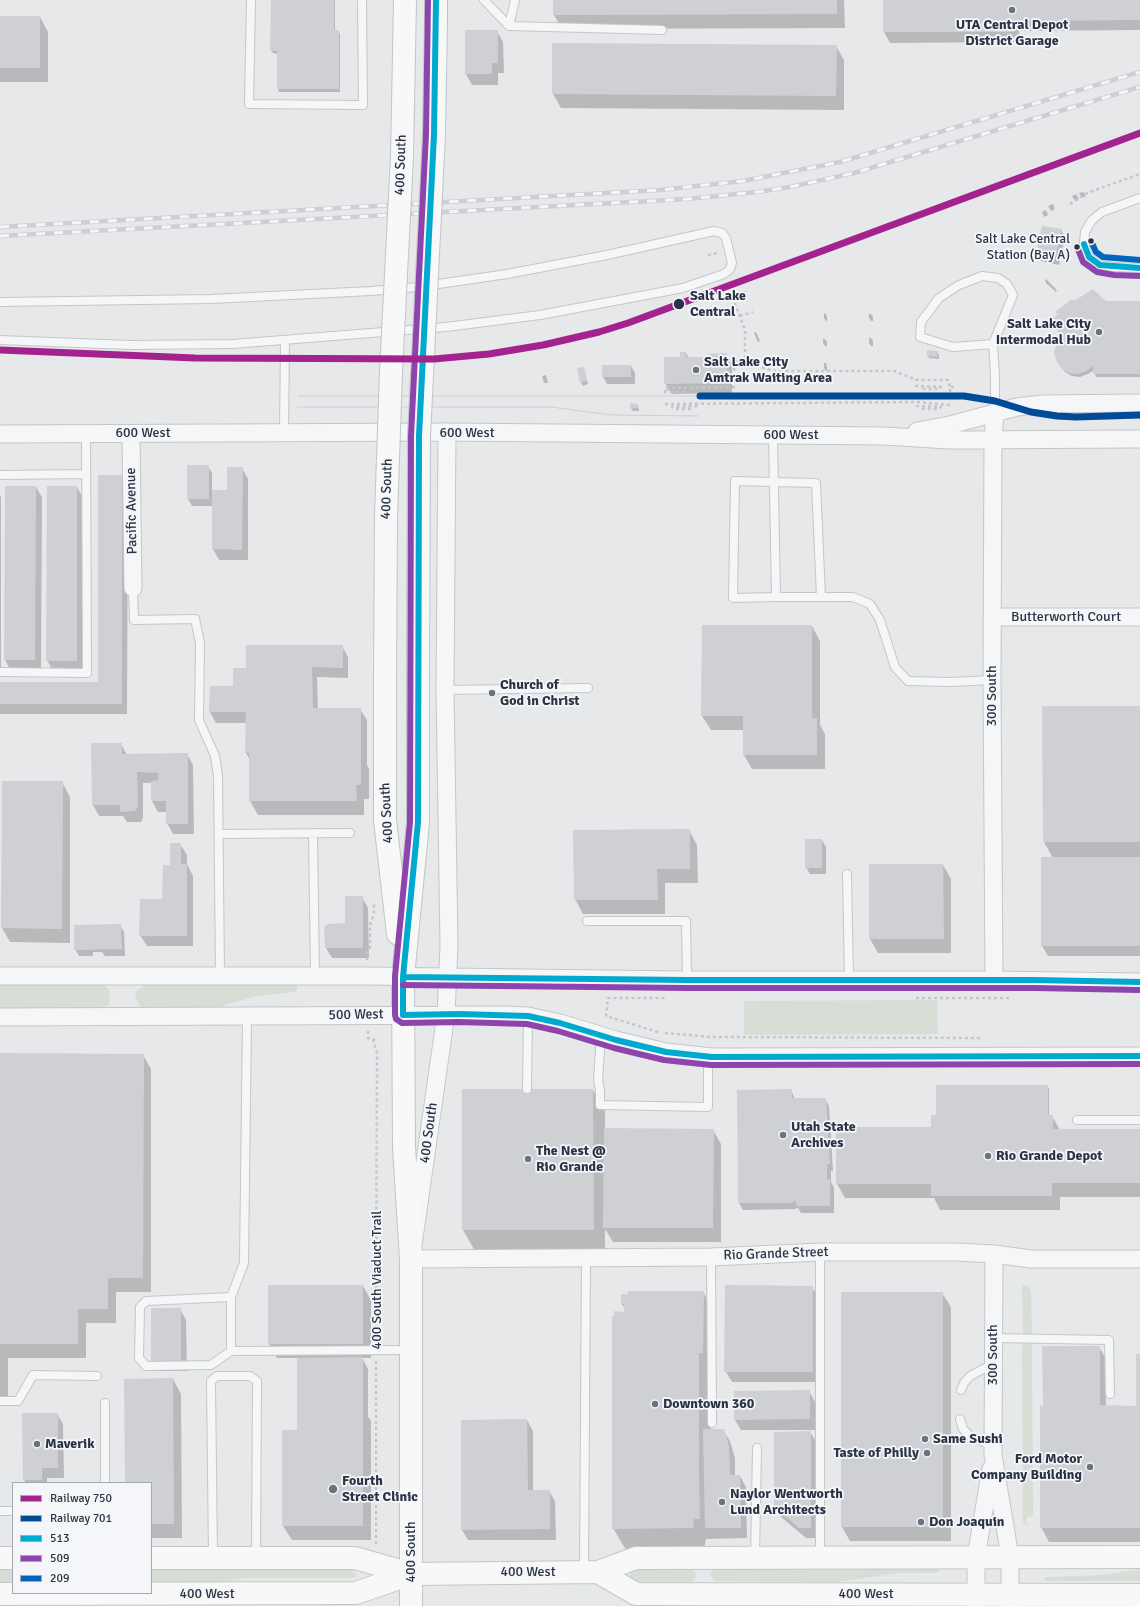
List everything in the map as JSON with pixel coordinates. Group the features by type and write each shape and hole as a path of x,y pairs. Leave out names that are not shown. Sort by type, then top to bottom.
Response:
{"main road":[{"name":"400 South","path":"403,977 385,820 385,682 386,516 391,372 402,157 405,0"},
{"name":"400 South","path":"411,1606 411,1258 404,1147 403,977 418,822 419,436 434,134 436,0"},
{"name":"400 West","path":"152,1558 354,1558 411,1574 591,1572 636,1558 1140,1557"},
{"path":"0,1558 12,1558"},
{"name":"400 West","path":"591,1572 636,1594 976,1600 1095,1600 1140,1594"},
{"name":"400 West","path":"0,1594 39,1597 106,1594 136,1597 224,1597 356,1593 411,1574"}],"street":[{"name":"600 West","path":"885,436 928,430 1017,407 1042,404 1140,403"},
{"name":"300 South","path":"994,980 992,617 993,440 995,413"},
{"name":"600 West","path":"0,434 447,432 885,436 948,440 1140,439"},
{"name":"400 South","path":"411,1258 446,1014 449,946 445,690 447,432"},
{"name":"Pacific Avenue","path":"131,434 133,588"},
{"name":"Butterworth Court","path":"992,617 1140,617"},
{"path":"0,976 367,976 687,980 994,980 1140,982"},
{"name":"500 West","path":"0,1017 247,1017 446,1014 528,1016 560,1023 666,1052 708,1056 1140,1056"},
{"name":"Rio Grande Street","path":"411,1258 711,1257 820,1252 958,1252 994,1254 1031,1259 1140,1259"},
{"name":"300 South","path":"994,1254 993,1451 1010,1558 1011,1600"},
{"name":"300 South","path":"976,1600 976,1557 993,1451"}],"lane":[{"path":"251,0 249,104 363,105 362,0"},
{"path":"484,0 509,26 662,30"},
{"path":"509,26 515,0"},
{"path":"1140,198 1102,212 1092,220 1085,232 1084,244 1089,257 1100,265 1140,268"},
{"path":"0,302 211,299 418,287 507,274 714,231 718,231 724,235 732,263 730,269 724,274 683,288 540,315 446,327 233,344 159,346 70,344 0,340"},
{"path":"993,344 953,347 920,337 921,322 939,298 959,285 982,276 998,278 1007,284 1013,295 993,344 995,413"},
{"path":"284,432 285,341"},
{"path":"0,672 87,673 86,434"},
{"path":"773,435 776,597"},
{"path":"0,475 86,474"},
{"path":"821,597 816,483 735,481 733,598 853,597 870,604 880,620 895,667 908,681 950,682 992,680"},
{"path":"133,588 134,620 195,619 200,643 199,720 216,756 218,776 220,976"},
{"path":"445,690 588,688"},
{"path":"219,834 350,832"},
{"path":"313,833 315,976"},
{"path":"847,874 849,980"},
{"path":"587,921 686,921 687,980"},
{"path":"527,1089 528,1016"},
{"path":"231,1351 231,1297 244,1263 247,1017"},
{"path":"601,1035 598,1080 600,1105 708,1106 708,1056"},
{"path":"1077,1120 1140,1120"},
{"path":"820,1252 820,1557"},
{"path":"711,1257 712,1422"},
{"path":"586,1258 591,1572"},
{"path":"231,1297 146,1301 140,1307 139,1358 146,1366 211,1365 231,1351 411,1350"},
{"path":"994,1338 1109,1340 1110,1394"},
{"path":"961,1390 964,1383 970,1376 993,1364"},
{"path":"0,1401 18,1401 33,1375 97,1376"},
{"path":"213,1558 211,1381 217,1376 250,1376 257,1380 256,1558"},
{"path":"105,1403 105,1482"},
{"path":"960,1420 963,1429 970,1436 993,1451"},
{"path":"756,1557 757,1448"},
{"path":"0,1511 12,1511"}],"path":[{"path":"1070,204 1087,193 1140,174"},
{"path":"708,254 717,253 745,330 745,361"},
{"path":"732,297 746,292"},
{"path":"740,316 753,312"},
{"path":"665,393 665,388 734,387 734,361 745,361 773,371 894,371 918,380 948,380 950,392"},
{"path":"915,386 941,387 938,389 922,389"},
{"path":"950,387 957,387"},
{"path":"687,392 671,393 668,390 694,388"},
{"path":"665,404 916,402 950,405"},
{"path":"691,409 675,409 672,407 698,406 698,404"},
{"path":"916,406 941,407 938,409 922,409"},
{"path":"367,976 367,952 370,947 370,925 374,913"},
{"path":"671,998 608,998 606,1016 663,1033 711,1037 988,1038"},
{"path":"910,998 1011,998"},
{"name":"400 South Viaduct Trail","path":"368,1038 374,1040 377,1053 376,1526"}],"shaded area":[{"path":"0,984 102,984 109,990 110,1000 109,1004 101,1009 0,1010"},
{"path":"147,984 294,984 297,986 297,990 294,992 256,996 215,1008 143,1008 139,1005 135,995 137,990"},
{"path":"937,1000 938,1034 744,1035 744,1001"},
{"path":"1026,1285 1031,1292 1032,1334 1024,1334 1023,1332 1022,1286"},
{"path":"1023,1344 1032,1344 1033,1516 1027,1517 1026,1523 1028,1523 1028,1526 1023,1523"},
{"path":"0,1564 12,1564 12,1586 0,1586"},
{"path":"152,1564 347,1566 356,1573 354,1578 248,1578 193,1585 152,1586"},
{"path":"937,1567 939,1570 937,1573 898,1573 837,1582 715,1581 711,1576 711,1572 716,1568"},
{"path":"690,1568 696,1573 696,1577 691,1582 636,1582 632,1580 630,1576 630,1572 633,1569"},
{"path":"1140,1569 1140,1581 1046,1581 1044,1579 1045,1577 1103,1575"}],"building":[{"path":"271,0 334,0 334,30 339,30 339,89 277,89 277,51 270,51"},
{"path":"553,0 837,0 837,14 553,15"},
{"name":"UTA Central Depot District Garage","path":"883,0 1140,0 1140,20 1014,21 1014,32 883,32"},
{"path":"0,16 40,16 40,68 0,68"},
{"path":"465,30 498,30 498,63 492,63 492,74 465,74"},
{"path":"552,43 837,45 836,96 552,94"},
{"path":"1042,226 1062,229 1055,258 1036,254"},
{"name":"Salt Lake City Intermodal Hub","path":"1093,289 1106,301 1140,301 1140,374 1093,374 1093,366 1086,371 1077,374 1069,373 1062,369 1057,362 1054,353 1057,343 1061,337 1051,320 1058,314 1055,312 1072,299 1074,301"},
{"path":"927,350 938,351 937,357 927,356"},
{"name":"Salt Lake City Amtrak Waiting Area","path":"680,352 686,352 686,357 708,357 708,354 727,353 727,383 664,384 664,357 680,357"},
{"path":"602,365 631,365 631,377 602,377"},
{"path":"584,367 587,381 580,383 577,368"},
{"path":"630,403 638,404 638,408 630,408"},
{"path":"187,465 209,465 209,499 187,499"},
{"path":"227,467 243,467 242,550 212,549 212,490 227,490"},
{"path":"98,475 122,475 122,704 0,704 0,682 98,682"},
{"path":"5,486 36,486 35,660 4,660"},
{"path":"47,486 77,486 77,661 46,661"},
{"path":"702,625 812,625 812,718 817,718 817,755 743,755 743,716 701,716"},
{"path":"246,645 343,645 343,668 312,667 313,708 361,708 361,785 356,785 357,801 249,801 249,753 245,753 246,712 209,712 210,686 233,686 233,668 246,668"},
{"path":"1042,706 1140,706 1140,842 1043,842"},
{"path":"91,743 122,743 122,754 188,753 188,824 166,824 166,801 151,801 151,781 158,780 158,773 137,772 138,807 135,811 120,812 120,805 92,805"},
{"path":"2,781 63,781 62,929 1,928"},
{"path":"690,829 690,869 657,869 658,900 574,900 573,830"},
{"path":"805,839 822,839 822,868 805,868"},
{"path":"170,843 181,843 181,864 187,864 187,936 139,936 140,899 162,899 163,865 170,865"},
{"path":"1041,857 1140,857 1140,946 1041,946"},
{"path":"869,864 943,864 944,939 869,939"},
{"path":"345,896 363,896 363,948 325,948 324,927 328,924 345,923"},
{"path":"121,924 122,949 74,950 74,925"},
{"path":"0,1053 144,1054 143,1278 108,1278 108,1309 78,1309 78,1344 0,1344"},
{"name":"Rio Grande Depot","path":"936,1085 1048,1085 1048,1115 1053,1115 1053,1129 1140,1129 1140,1183 1052,1183 1052,1196 931,1196 931,1184 836,1184 836,1127 931,1127 931,1115 936,1115"},
{"name":"The Nest @ Rio Grande","path":"462,1089 593,1089 594,1230 462,1230"},
{"name":"Utah State Archives","path":"792,1089 792,1098 826,1098 830,1164 827,1164 827,1179 830,1179 830,1206 796,1206 796,1201 793,1201 793,1203 738,1203 737,1090"},
{"path":"604,1128 714,1129 713,1228 603,1228"},
{"path":"268,1285 363,1285 363,1344 268,1344"},
{"path":"725,1285 813,1286 813,1372 724,1372"},
{"name":"Downtown 360","path":"628,1291 704,1291 703,1353 699,1353 700,1519 694,1519 693,1528 612,1529 612,1316 614,1316 614,1311 624,1312 624,1304 621,1304 621,1294 628,1294"},
{"path":"841,1292 943,1292 943,1527 841,1527"},
{"path":"151,1308 181,1308 181,1361 151,1361"},
{"name":"Ford Motor Company Building","path":"1042,1346 1100,1346 1100,1405 1136,1406 1136,1354 1140,1354 1140,1528 1040,1528 1040,1405 1043,1406"},
{"path":"363,1357 363,1526 282,1526 282,1430 297,1430 297,1358"},
{"path":"173,1378 174,1524 152,1524 152,1482 125,1482 124,1379"},
{"path":"810,1390 810,1419 734,1420 734,1391"},
{"path":"22,1413 58,1413 58,1468 42,1468 42,1480 23,1480"},
{"path":"527,1419 528,1490 550,1490 550,1529 461,1530 461,1420"},
{"name":"Naylor Wentworth Lund Architects","path":"703,1429 724,1429 729,1446 730,1475 740,1475 741,1528 705,1528"},
{"path":"811,1431 811,1528 799,1528 774,1506 774,1432"}],"tram line":[{"path":"298,396 700,396"},
{"path":"297,407 551,407 612,415 699,416"}],"railway":[{"path":"0,227 660,190 743,181 840,162 1140,72"},
{"path":"0,236 687,199 757,192 790,187 854,173 1140,87"}],"rail line":[{"name":"750","path":"0,350 195,358 434,359 489,354 543,345 599,332 628,323 1140,133"},
{"name":"701","path":"700,396 964,396 995,401 1031,412 1057,416 1076,417 1140,415"}],"transit line":[{"name":"509","path":"428,0 426,134 411,436 410,822 395,976 396,1019 402,1023 459,1022 527,1024 664,1060 711,1065 1140,1064"},
{"name":"513","path":"436,0 434,134 419,436 418,822 403,977 403,1015 459,1014 528,1016 560,1023 616,1040 666,1052 712,1057 1140,1056"},
{"name":"209","path":"1091,241 1096,252 1103,257 1140,260"},
{"name":"513","path":"1084,244 1089,257 1100,265 1140,268"},
{"name":"509","path":"1077,247 1083,262 1097,272 1114,275 1140,276"},
{"name":"513","path":"403,977 687,980 1034,980 1140,982"},
{"name":"509","path":"403,985 687,988 1034,988 1140,990"}],"place":[{"name":"UTA Central Depot District Garage","path":"1012,10"},
{"name":"Salt Lake Central Station (Bay A)","path":"1077,247"},
{"name":"Salt Lake Central","path":"679,304"},
{"name":"Salt Lake City Intermodal Hub","path":"1099,332"},
{"name":"Salt Lake City Amtrak Waiting Area","path":"696,370"},
{"name":"Church of God in Christ","path":"492,693"},
{"name":"Utah State Archives","path":"783,1135"},
{"name":"Rio Grande Depot","path":"988,1156"},
{"name":"The Nest @ Rio Grande","path":"528,1159"},
{"name":"Downtown 360","path":"655,1404"},
{"name":"Same Sushi","path":"925,1439"},
{"name":"Maverik","path":"37,1444"},
{"name":"Taste of Philly","path":"927,1453"},
{"name":"Ford Motor Company Building","path":"1090,1467"},
{"name":"Fourth Street Clinic","path":"333,1489"},
{"name":"Naylor Wentworth Lund Architects","path":"722,1502"},
{"name":"Don Joaquin","path":"921,1522"}]}
